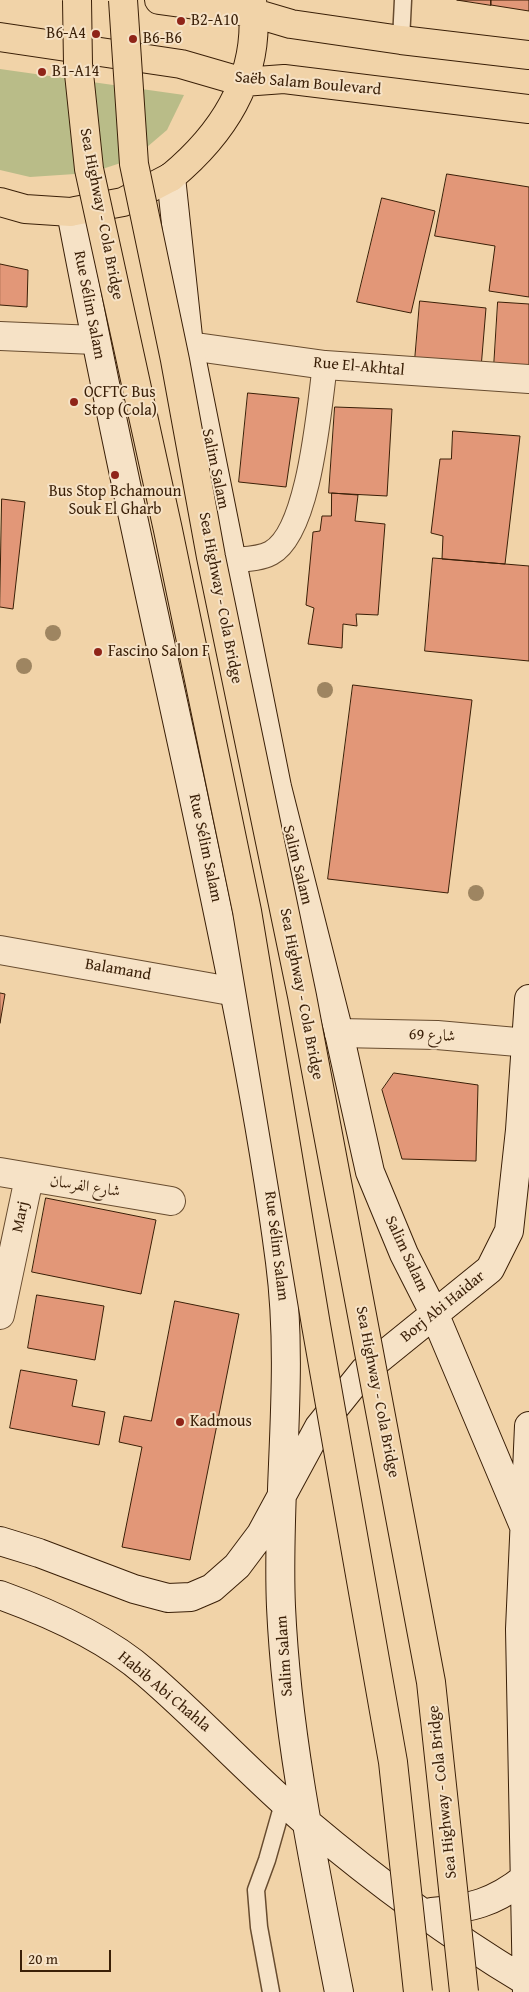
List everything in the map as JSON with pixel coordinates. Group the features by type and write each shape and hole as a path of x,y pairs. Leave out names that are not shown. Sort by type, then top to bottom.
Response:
{"main road":[{"name":"Sea Highway - Cola Bridge","path":"77,0 78,64 89,169 168,530 247,911 314,1315 393,1762 418,1992"},
{"name":"Sea Highway - Cola Bridge","path":"123,0 134,164 175,360 213,567 302,996 431,1682 464,1992"},
{"path":"159,0 253,6 291,24 401,40 529,55"},
{"path":"0,202 25,209 71,212 123,202 171,178 215,136 231,110 243,82 252,48 253,6"},
{"name":"Saëb Salam Boulevard","path":"0,37 182,64 243,82 284,79 529,109"},
{"name":"Salim Salam","path":"171,178 189,346 234,560 278,787 339,1033 370,1172 404,1254 434,1313 523,1524"},
{"name":"Rue Sélim Salam","path":"71,212 95,340 236,992 282,1275 285,1378 283,1491"},
{"path":"0,336 95,340"},
{"name":"Rue El-Akhtal","path":"189,346 325,365 529,379"},
{"name":"Balamand","path":"0,950 236,992"},
{"name":"Borj Abi Haidar","path":"283,1491 319,1427 364,1371 490,1269 509,1231 520,1130 529,999"},
{"name":"شارع 69","path":"339,1033 437,1035 527,1043"},
{"name":"شارع الفرسان","path":"0,1172 171,1200"},
{"name":"Marj","path":"0,1314 30,1178"},
{"path":"528,1986 520,1629 523,1524 529,1426"},
{"path":"0,1541 46,1555 134,1590 168,1598 191,1597 212,1588 237,1566 261,1534 283,1491"},
{"name":"Salim Salam","path":"283,1491 281,1601 286,1696 305,1821 339,1992"},
{"name":"Habib Abi Chahla","path":"0,1595 39,1610 120,1654 186,1708 305,1821 422,1913 528,1986"},
{"path":"422,1913 479,1905 527,1881"}],"street":[{"path":"234,560 260,557 272,552 284,542 293,529 303,497 325,365"}],"lane":[{"path":"401,40 403,0"},
{"path":"270,1992 259,1927 256,1890 267,1860 284,1800"}],"green space":[{"path":"0,69 184,95 167,130 133,159 90,173 30,177 0,170"}],"building":[{"path":"457,0 491,0 491,5"},
{"path":"491,0 529,0 529,11 491,5"},
{"path":"447,174 529,187 529,297 489,291 495,246 435,236"},
{"path":"382,198 435,211 411,313 357,302"},
{"path":"0,264 28,270 27,307 0,305"},
{"path":"420,301 486,308 481,368 415,360"},
{"path":"498,302 529,304 529,369 494,367"},
{"path":"248,393 299,398 286,487 239,482"},
{"path":"335,407 392,409 387,496 329,493"},
{"path":"453,431 520,436 505,564 442,559 443,536 431,533 440,459 451,459"},
{"path":"332,493 358,495 355,521 385,524 378,615 356,614 357,626 343,624 342,648 308,644 314,608 306,605 313,532 320,531 322,516 331,516"},
{"path":"2,499 25,502 13,609 0,607"},
{"path":"433,558 529,566 529,661 425,651"},
{"path":"353,685 472,700 448,893 328,879"},
{"path":"0,993 5,994 0,1023"},
{"path":"394,1073 478,1085 476,1161 402,1159 382,1090"},
{"path":"46,1198 156,1220 141,1294 32,1272"},
{"path":"37,1295 104,1306 95,1360 28,1348"},
{"path":"175,1301 239,1314 190,1560 122,1547 142,1447 119,1442 124,1416 151,1421"},
{"path":"21,1370 77,1380 72,1406 105,1412 99,1445 10,1428"}],"place":[{"name":"B2-A10","path":"181,21"},
{"name":"B6-A4","path":"96,34"},
{"name":"B6-B6","path":"133,39"},
{"name":"B1-A14","path":"42,72"},
{"name":"OCFTC Bus Stop (Cola)","path":"74,402"},
{"name":"Bus Stop Bchamoun Souk El Gharb","path":"115,475"},
{"name":"Fascino Salon F","path":"98,652"},
{"name":"Kadmous","path":"180,1422"}]}
